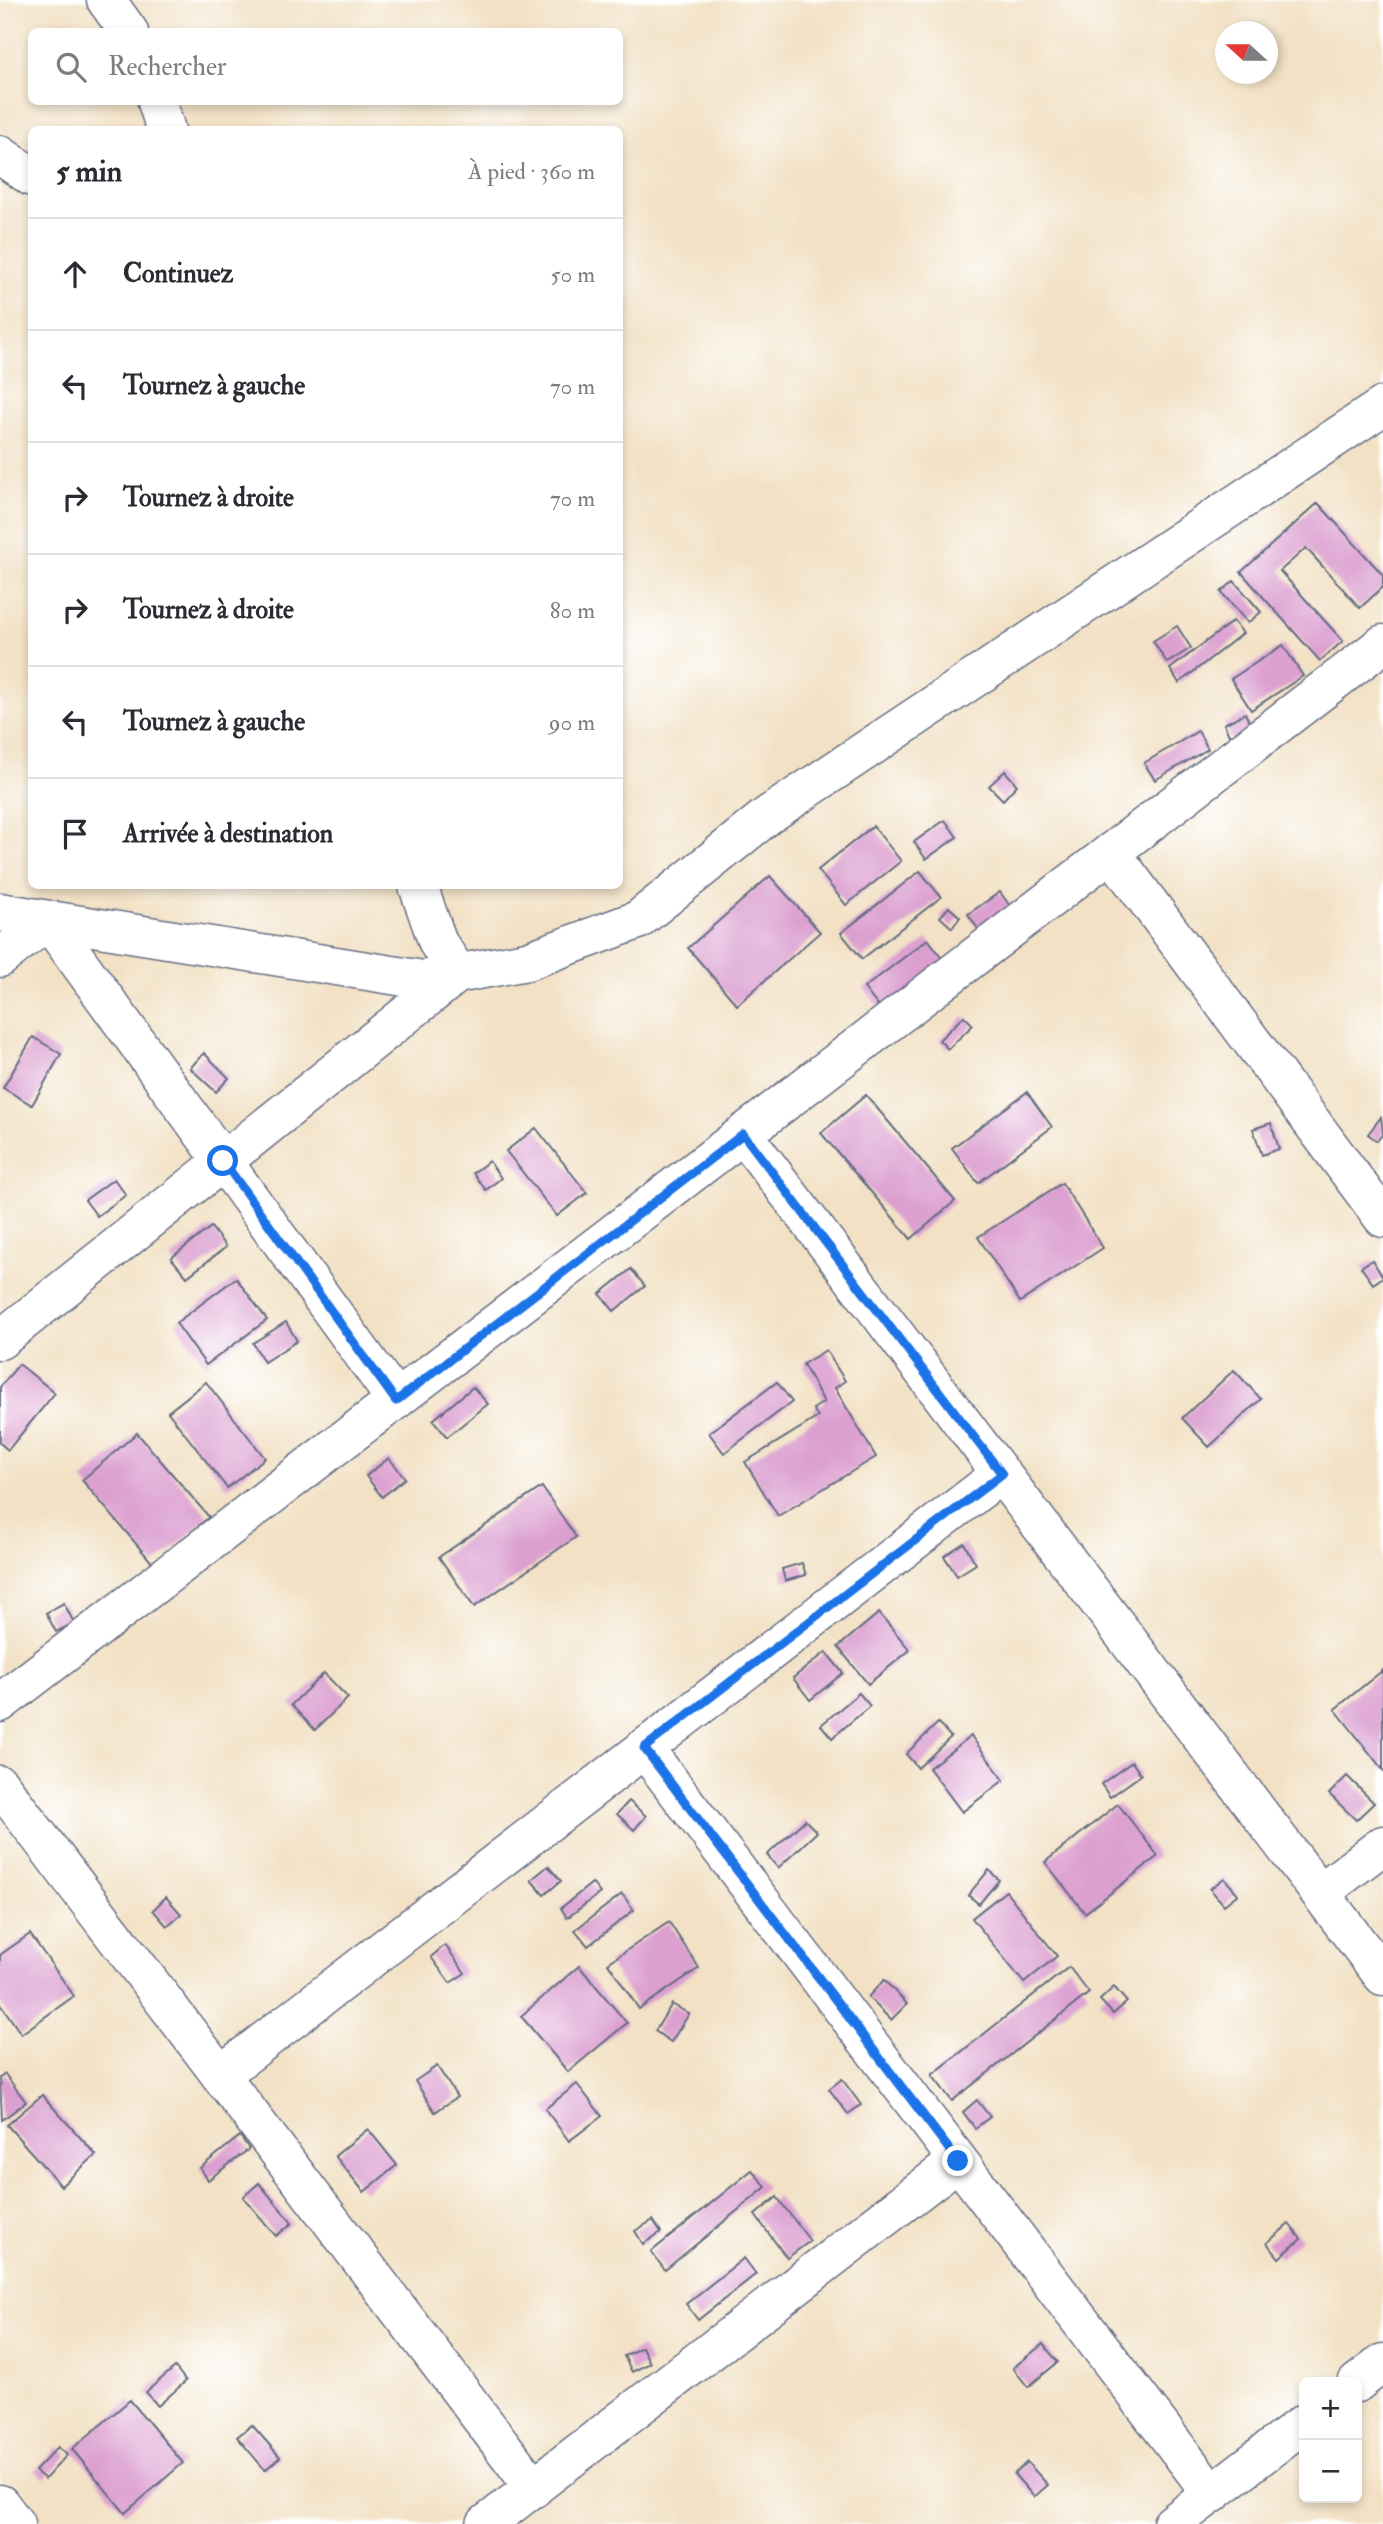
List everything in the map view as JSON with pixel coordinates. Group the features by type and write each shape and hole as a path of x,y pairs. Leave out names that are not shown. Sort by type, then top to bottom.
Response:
{"street":[{"path":"106,0 127,28"},
{"path":"158,105 165,126"},
{"path":"0,155 28,174"},
{"path":"0,912 423,980 527,961 638,920 767,816 1383,406"},
{"path":"0,1703 1383,644"},
{"path":"1111,852 1377,1196"},
{"path":"419,889 438,943 458,973"},
{"path":"0,958 48,920"},
{"path":"48,920 396,1401"},
{"path":"0,1340 458,973"},
{"path":"743,1134 1383,1976"},
{"path":"220,2075 1002,1474"},
{"path":"644,1748 1212,2494"},
{"path":"0,1785 534,2488"},
{"path":"1320,1893 1383,1845"},
{"path":"486,2524 958,2161"},
{"path":"1362,2379 1383,2363"},
{"path":"1172,2524 1299,2427"},
{"path":"0,2504 15,2524"}],"building":[{"path":"1318,503 1383,575 1383,587 1360,608 1306,548 1280,571 1343,641 1320,661 1241,572"},
{"path":"1234,581 1261,612 1248,623 1221,592"},
{"path":"1233,621 1243,633 1179,683 1170,669"},
{"path":"1177,626 1191,648 1167,663 1153,641"},
{"path":"1283,645 1303,676 1251,710 1231,679"},
{"path":"1245,713 1252,728 1231,740 1224,724"},
{"path":"1198,731 1208,749 1155,780 1144,763"},
{"path":"1005,771 1017,785 1003,800 989,786"},
{"path":"945,820 957,837 926,859 914,842"},
{"path":"873,826 901,861 846,905 818,870"},
{"path":"920,871 941,897 862,959 841,933"},
{"path":"770,876 820,932 737,1005 688,948"},
{"path":"1000,892 1012,909 980,932 968,914"},
{"path":"949,907 960,917 952,928 940,917"},
{"path":"928,939 946,963 882,1011 864,988"},
{"path":"964,1016 973,1025 948,1049 939,1040"},
{"path":"33,1037 61,1054 32,1105 3,1088"},
{"path":"204,1053 229,1078 216,1092 190,1068"},
{"path":"1027,1092 1052,1127 978,1183 952,1148"},
{"path":"866,1095 955,1201 911,1239 821,1133"},
{"path":"1381,1117 1383,1134 1377,1141 1368,1134"},
{"path":"1271,1123 1279,1149 1262,1155 1253,1129"},
{"path":"536,1128 587,1193 557,1216 506,1151"},
{"path":"489,1161 501,1178 486,1190 473,1173"},
{"path":"114,1179 126,1195 97,1216 85,1200"},
{"path":"1062,1183 1103,1248 1020,1302 978,1237"},
{"path":"211,1227 226,1247 187,1277 171,1258"},
{"path":"1372,1260 1383,1277 1373,1284 1361,1267"},
{"path":"631,1269 645,1286 614,1311 600,1294"},
{"path":"236,1278 267,1320 206,1365 176,1323"},
{"path":"286,1322 297,1341 264,1362 253,1343"},
{"path":"826,1350 845,1381 835,1388 876,1457 778,1516 745,1462 818,1417 813,1409 824,1402 803,1364"},
{"path":"19,1364 55,1393 8,1450 0,1443 0,1387"},
{"path":"1234,1370 1261,1399 1209,1447 1182,1418"},
{"path":"206,1382 265,1458 227,1488 168,1412"},
{"path":"777,1382 792,1402 724,1453 709,1433"},
{"path":"473,1387 488,1404 447,1437 433,1420"},
{"path":"137,1433 209,1517 154,1565 82,1480"},
{"path":"389,1458 405,1478 382,1497 366,1476"},
{"path":"542,1487 576,1537 474,1607 439,1557"},
{"path":"964,1543 976,1564 957,1576 944,1556"},
{"path":"802,1563 806,1575 785,1581 782,1569"},
{"path":"64,1603 74,1623 56,1632 46,1613"},
{"path":"879,1613 910,1650 868,1684 838,1647"},
{"path":"826,1652 843,1673 810,1700 793,1678"},
{"path":"1383,1670 1383,1770 1335,1709"},
{"path":"324,1673 348,1698 315,1730 291,1705"},
{"path":"859,1693 870,1706 832,1738 821,1725"},
{"path":"938,1723 951,1737 918,1768 906,1754"},
{"path":"971,1736 1004,1780 962,1812 929,1768"},
{"path":"1132,1762 1141,1775 1110,1797 1101,1784"},
{"path":"1347,1776 1374,1803 1356,1820 1329,1794"},
{"path":"629,1801 646,1816 634,1830 617,1814"},
{"path":"1118,1804 1158,1856 1085,1913 1045,1862"},
{"path":"805,1820 817,1832 778,1868 767,1855"},
{"path":"548,1866 561,1881 544,1895 531,1880"},
{"path":"989,1870 999,1880 979,1904 968,1895"},
{"path":"1224,1878 1238,1894 1224,1905 1210,1889"},
{"path":"592,1883 600,1893 567,1918 561,1908"},
{"path":"1006,1891 1057,1956 1024,1983 972,1918"},
{"path":"622,1894 634,1910 588,1946 575,1930"},
{"path":"166,1897 181,1914 167,1926 153,1910"},
{"path":"669,1922 699,1968 639,2009 608,1963"},
{"path":"30,1934 74,1996 21,2034 0,2003 0,1955"},
{"path":"445,1945 465,1973 450,1983 431,1957"},
{"path":"579,1966 627,2023 568,2072 521,2016"},
{"path":"1069,1967 1089,1993 952,2101 932,2075"},
{"path":"884,1980 907,2004 891,2020 868,1997"},
{"path":"1114,1987 1127,2002 1113,2014 1100,2000"},
{"path":"672,2004 689,2014 671,2042 655,2031"},
{"path":"437,2066 457,2097 435,2112 415,2081"},
{"path":"5,2074 26,2102 2,2120 0,2078"},
{"path":"842,2079 861,2105 848,2114 829,2089"},
{"path":"577,2084 602,2116 569,2141 545,2109"},
{"path":"42,2095 96,2155 61,2186 7,2125"},
{"path":"977,2100 990,2117 975,2128 963,2112"},
{"path":"368,2129 397,2165 364,2192 335,2156"},
{"path":"240,2136 249,2149 208,2180 200,2168"},
{"path":"752,2170 766,2187 665,2270 651,2252"},
{"path":"259,2183 292,2223 276,2236 243,2197"},
{"path":"777,2197 810,2241 787,2258 755,2215"},
{"path":"653,2220 661,2232 643,2244 635,2231"},
{"path":"1289,2224 1301,2239 1279,2258 1267,2243"},
{"path":"744,2258 756,2274 698,2320 686,2304"},
{"path":"1043,2344 1058,2362 1028,2387 1013,2368"},
{"path":"642,2347 650,2363 632,2372 624,2356"},
{"path":"175,2367 186,2381 158,2406 146,2392"},
{"path":"130,2400 183,2463 125,2513 72,2449"},
{"path":"252,2425 280,2457 265,2470 237,2437"},
{"path":"58,2447 67,2455 45,2479 35,2471"},
{"path":"1027,2462 1048,2485 1034,2497 1014,2474"}],"route":[{"path":"223,1161 396,1401 743,1134 1002,1474 644,1748 958,2161"}]}
